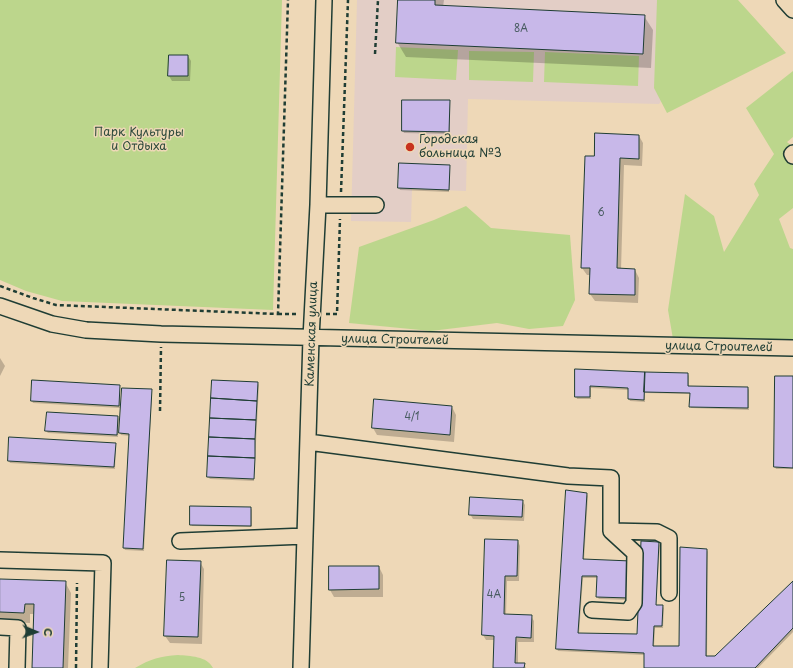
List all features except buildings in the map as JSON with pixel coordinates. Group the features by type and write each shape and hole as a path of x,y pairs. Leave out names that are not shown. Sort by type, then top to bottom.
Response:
{"street":[{"name":"Каменская улица","path":"301,668 324,0"},
{"path":"784,0 793,10"},
{"path":"318,205 376,205"},
{"name":"улица Строителей","path":"0,306 52,324 86,330 161,334 793,348"},
{"path":"308,442 568,476 611,478 611,531 635,553 634,603 628,612 592,610"},
{"path":"611,531 657,532 669,538 669,593"},
{"path":"180,541 305,536"},
{"path":"0,560 103,563 100,668"},
{"path":"0,627 18,628 17,668"}],"path":[{"path":"278,314 288,0"},
{"path":"0,286 56,305 278,314 337,314 348,0"},
{"path":"375,54 378,0"},
{"path":"160,411 161,334"},
{"path":"76,668 77,582"}],"shaded area":[{"name":"Городская больница №3","path":"357,0 732,0 659,104 468,99 466,191 412,189 411,222 351,221"}],"green space":[{"name":"Парк Культуры и Отдыха","path":"0,0 282,0 273,310 62,301 26,291 0,280"},
{"path":"657,0 738,0 786,53 667,113 654,88"},
{"path":"396,47 458,50 456,80 395,77"},
{"path":"469,51 534,52 533,82 469,80"},
{"path":"545,52 639,56 638,86 544,82"},
{"path":"793,71 793,137 787,142 793,147 793,208 779,219 790,248 793,249 793,340 673,339 668,310 685,194 714,216 724,252 759,195 754,184 774,154 746,108"},
{"path":"466,206 491,228 570,235 575,300 563,326 529,329 497,323 431,331 349,323 359,247 434,220"},
{"path":"178,655 193,656 202,659 207,661 213,668 135,668 156,658"}],"place":[{"name":"Городская больница №3","path":"410,147"}]}
